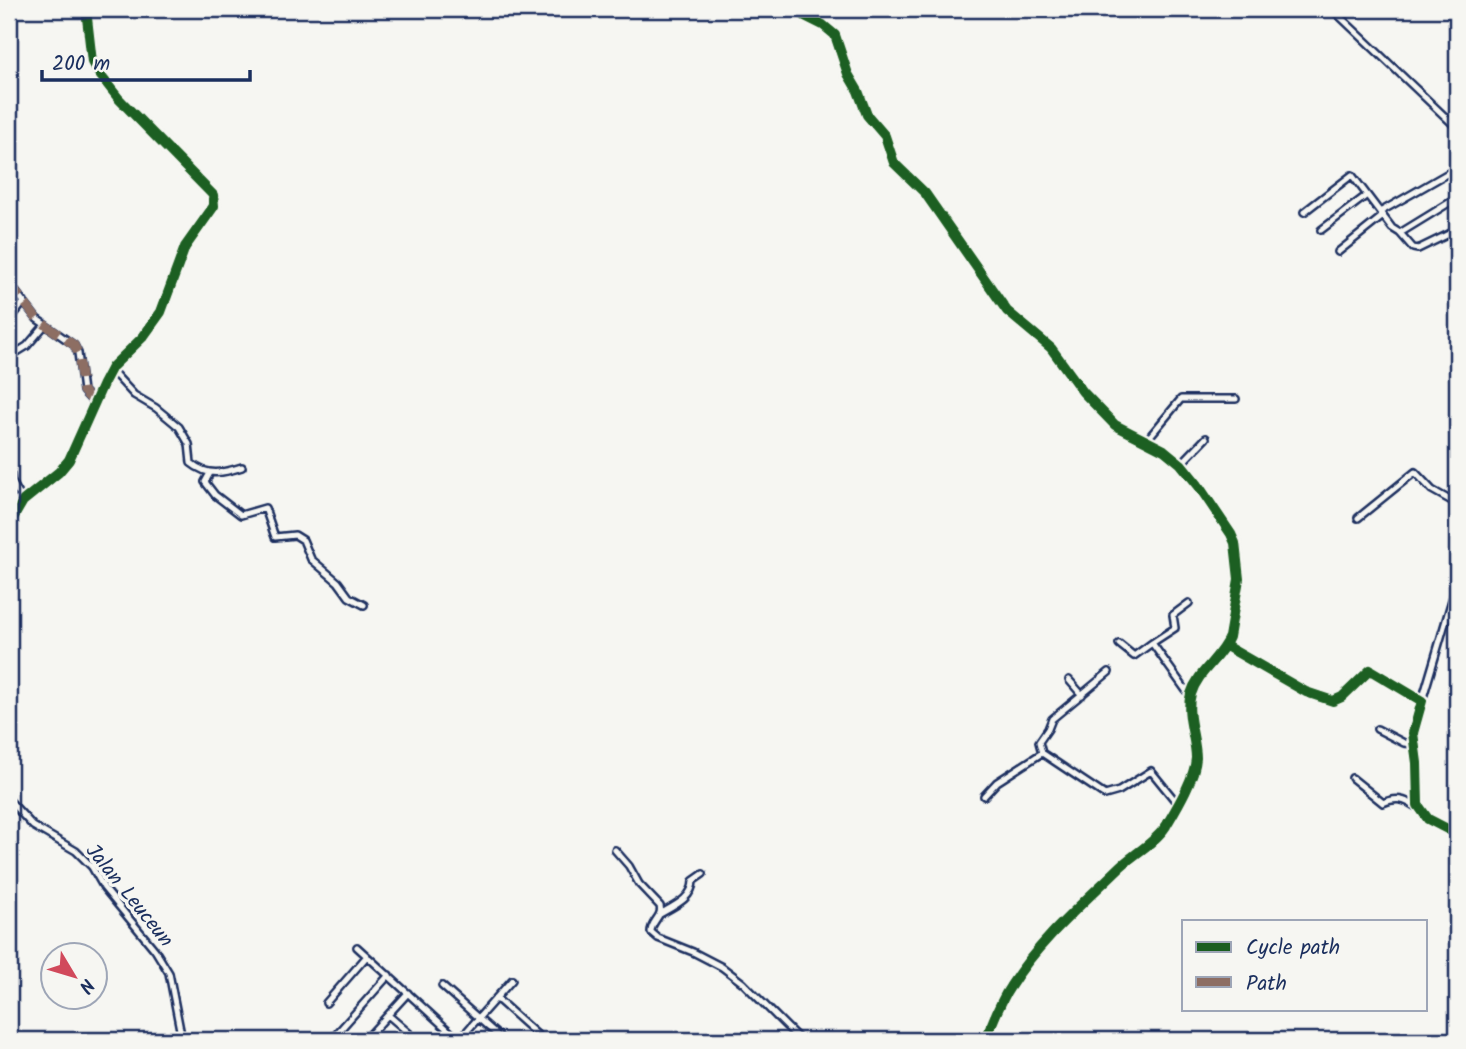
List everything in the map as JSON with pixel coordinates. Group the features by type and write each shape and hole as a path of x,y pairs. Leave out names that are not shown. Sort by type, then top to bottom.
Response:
{"street":[{"path":"9,525 23,501 59,472 69,460 111,370 124,353 143,337 161,312 185,247 215,206 213,195 126,106 97,71 92,62 86,9"},
{"path":"795,9 835,35 848,74 867,115 885,136 894,163 925,193 1007,312 1051,348 1083,392 1115,425 1164,450 1181,464 1203,492 1235,543 1239,579 1229,637 1226,646 1198,677 1190,696 1196,760 1191,779 1160,833 1127,860 1045,942 1012,984 985,1040"},
{"path":"1332,9 1457,128"},
{"path":"1338,252 1382,214 1457,168"},
{"path":"1304,212 1352,175 1392,228 1413,248 1418,249 1457,230"},
{"path":"1321,230 1367,195"},
{"path":"1400,233 1457,198"},
{"path":"9,283 37,319 77,348 83,391 94,403"},
{"path":"9,321 24,302"},
{"path":"9,356 27,346 46,325"},
{"path":"111,370 134,395 180,427 190,444 191,463 210,473 222,473 242,467"},
{"path":"1146,441 1181,400 1236,399"},
{"path":"1181,464 1206,438"},
{"path":"1358,518 1415,472 1432,490 1457,504"},
{"path":"210,473 205,482 215,495 241,515 265,508 275,537 295,535 303,540 311,559 338,582 349,597 364,605"},
{"path":"11,474 12,482 23,501"},
{"path":"1457,583 1413,733 1419,809 1428,819 1457,834"},
{"path":"1119,644 1132,657 1175,628 1173,615 1189,603"},
{"path":"1153,643 1190,696"},
{"path":"1226,646 1306,692 1334,701 1342,697 1370,670 1422,701"},
{"path":"1109,672 1052,719 1039,743 1042,753 1105,795 1119,791 1151,771 1177,803"},
{"path":"1069,680 1082,695"},
{"path":"1377,729 1404,743 1413,744"},
{"path":"984,796 997,782 1042,753"},
{"path":"1352,778 1383,803 1391,799 1402,799 1416,807"},
{"name":"Jalan Leuceun","path":"9,800 33,826 76,851 92,867 104,888 155,950 169,973 182,1040"},
{"path":"615,850 629,866 639,884 660,906 660,914"},
{"path":"703,874 693,881 692,891 688,896 660,914 651,932 658,938 693,952 743,982 800,1040"},
{"path":"357,947 459,1040 513,980"},
{"path":"326,1003 368,956"},
{"path":"331,1040 389,975"},
{"path":"442,986 503,1040"},
{"path":"376,1040 368,1037 408,993"},
{"path":"496,998 543,1040"},
{"path":"388,1015 416,1040"}],"marked path":[{"path":"9,283 37,319 74,345 78,353 83,391 94,403"}],"cycle path":[{"path":"9,525 23,501 59,472 69,460 112,367 143,337 161,312 185,247 214,206 213,195 119,99 97,71 92,62 86,9"},
{"path":"795,9 835,35 848,74 867,115 885,136 894,163 925,193 1007,311 1051,348 1083,392 1115,425 1164,450 1181,464 1198,485 1235,543 1239,579 1229,637 1194,686 1189,702 1196,758 1184,793 1161,832 1089,896 1033,955 1006,993 985,1040"},
{"path":"1226,646 1306,692 1333,701 1342,697 1370,670 1422,701 1413,733 1418,805 1428,819 1457,834"}]}
